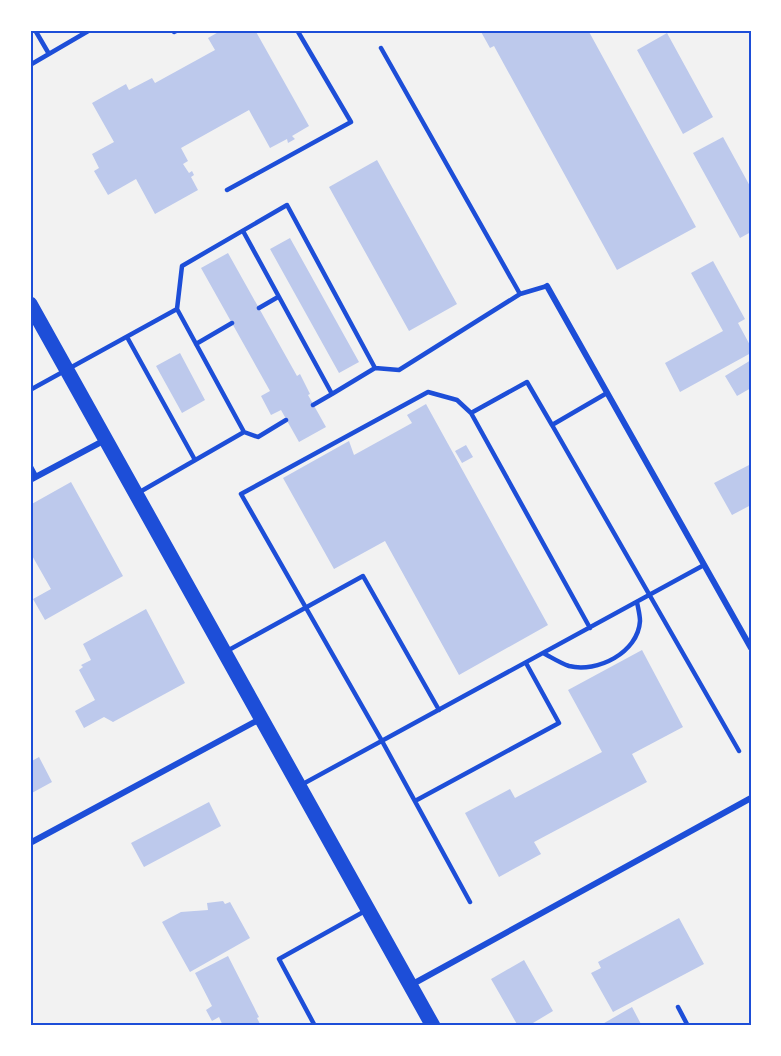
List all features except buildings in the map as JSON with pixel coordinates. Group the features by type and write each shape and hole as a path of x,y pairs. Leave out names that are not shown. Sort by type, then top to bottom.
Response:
{"main road":[{"path":"30,304 433,1026"}],"street":[{"path":"547,286 751,648"},
{"path":"33,478 105,439"},
{"path":"30,843 260,719"},
{"path":"411,985 751,798"}],"lane":[{"path":"35,30 49,54"},
{"path":"30,65 90,30"},
{"path":"172,30 174,32 178,30"},
{"path":"227,190 351,122 297,30"},
{"path":"381,48 520,294"},
{"path":"286,420 258,437 244,432 177,309 182,266 287,206 375,369"},
{"path":"243,231 332,394"},
{"path":"313,405 375,369 399,370 520,294 547,286"},
{"path":"259,308 278,297"},
{"path":"30,390 177,309"},
{"path":"196,344 232,323"},
{"path":"127,337 195,460"},
{"path":"471,413 527,382 739,751"},
{"path":"471,902 241,494 428,392 458,400 471,413 590,628"},
{"path":"552,424 607,393"},
{"path":"136,494 244,432"},
{"path":"30,465 33,478"},
{"path":"298,787 704,565"},
{"path":"224,652 363,576 439,710"},
{"path":"543,653 569,666 579,667 592,667 617,656 627,648 638,629 640,621 637,602"},
{"path":"415,801 559,723 526,663"},
{"path":"315,1026 279,959 368,909"},
{"path":"678,1007 688,1026"}]}
